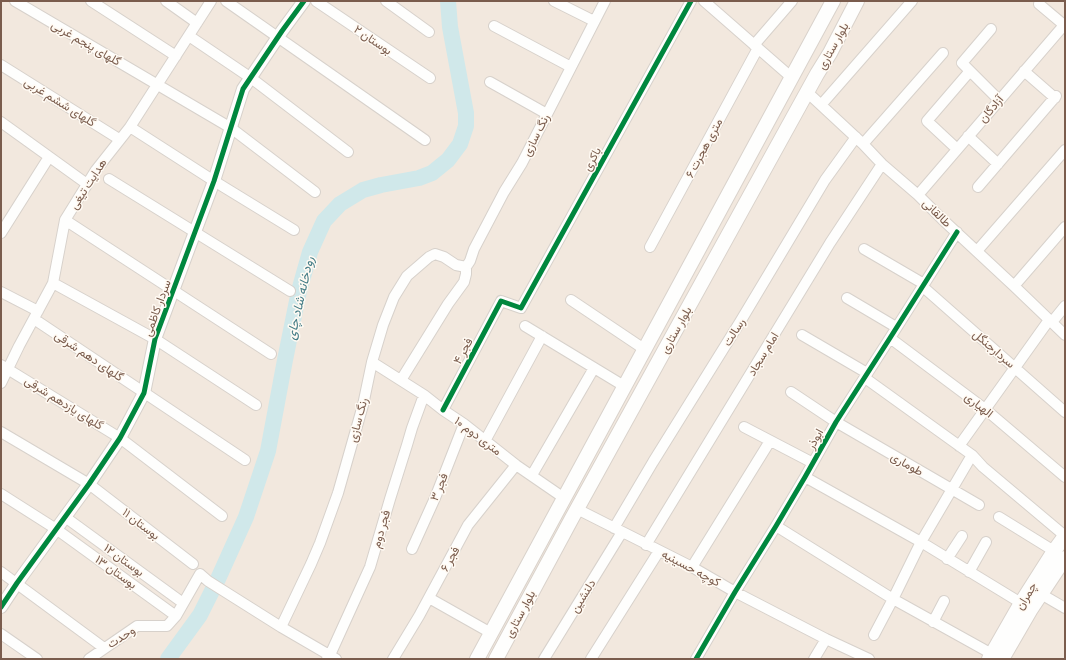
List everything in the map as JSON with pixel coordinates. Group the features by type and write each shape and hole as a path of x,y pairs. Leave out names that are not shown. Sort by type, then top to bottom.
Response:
{"main road":[{"name":"بلوار ستاری","path":"477,659 833,1"},
{"name":"بلوار ستاری","path":"496,659 574,513 830,53 857,1"},
{"path":"804,70 808,72 811,78 809,90 798,97 792,95 789,89 790,78 804,70"},
{"path":"574,513 567,520 560,517 563,499 576,487 579,487 584,493 584,496"},
{"name":"چمران","path":"999,658 1041,594 1059,555 1065,536"},
{"name":"چمران","path":"999,658 1021,603 1059,555"}],"street":[{"name":"گلهای پنجم غربی","path":"15,1 231,128 315,192"},
{"path":"91,1 176,56"},
{"path":"166,1 197,23"},
{"name":"هدایت تیغی","path":"1,383 4,367 19,346 53,283 65,220 96,170 130,127 211,1"},
{"path":"226,1 425,140"},
{"name":"سردار کاظمی","path":"1,607 120,438 144,393 155,339 214,181 243,89 304,1"},
{"name":"بوستان ۲","path":"316,1 430,78"},
{"path":"386,1 429,32"},
{"path":"554,1 594,22"},
{"name":"رنگ سازی","path":"400,380 448,304 464,282 466,267 470,261 474,249 504,192 522,163 605,1"},
{"name":"باکری","path":"502,302 521,308 692,1"},
{"path":"704,1 790,78"},
{"name":"۶ متری هجرت","path":"650,247 756,47 792,1"},
{"path":"820,105 912,1"},
{"path":"1040,4 1064,25"},
{"name":"آزادگان","path":"918,195 1064,25"},
{"path":"494,26 571,67"},
{"path":"991,29 962,63 999,100"},
{"path":"189,36 251,78 348,152"},
{"name":"رسالت","path":"618,530 653,462 740,322 825,180 943,53"},
{"name":"گلهای ششم غربی","path":"1,65 119,139"},
{"path":"978,187 1056,97 1024,71"},
{"path":"957,149 928,121 970,72"},
{"path":"490,82 547,114"},
{"name":"طالقانی","path":"809,90 820,105 860,141 882,164 918,195 978,251 1065,335"},
{"path":"2,124 87,184"},
{"path":"130,127 294,230"},
{"path":"968,136 998,164"},
{"path":"978,251 1065,150"},
{"path":"1,233 49,157"},
{"name":"امام سجاد","path":"646,545 830,243 882,164"},
{"path":"109,179 290,291"},
{"path":"65,220 270,354"},
{"path":"1014,286 1065,227"},
{"name":"ابوذر","path":"696,659 813,464 836,422 956,232"},
{"name":"سردارجنگل","path":"864,249 923,285 1065,412"},
{"name":"رنگ سازی","path":"281,627 311,564 338,493 363,405 372,362 383,325 394,297 407,276 429,257 436,254 444,257 456,265 466,267"},
{"path":"53,283 155,339 256,405"},
{"name":"گلهای دهم شرقی","path":"1,292 36,315 144,393 245,460"},
{"path":"847,298 896,328"},
{"path":"571,300 644,349"},
{"name":"فجر ۴","path":"443,410 502,302"},
{"path":"958,446 1015,367 1051,321 1065,306"},
{"path":"525,326 624,386"},
{"path":"802,334 866,376 972,455 983,467 1065,536"},
{"path":"485,441 542,336"},
{"name":"الهیاری","path":"890,338 985,409 1065,476"},
{"name":"۱۰ متری دوم","path":"372,362 424,395 464,424 516,466 532,475 563,499"},
{"name":"گلهای یازدهم شرقی","path":"4,367 120,438 222,516"},
{"path":"532,475 594,368"},
{"name":"طوماری","path":"791,392 836,422 979,505"},
{"name":"فجر دوم","path":"331,658 370,567 412,428 424,395"},
{"name":"فجر ۳","path":"412,549 435,498 464,424"},
{"path":"744,427 813,464"},
{"name":"بوستان ۱۱","path":"1,432 89,484 193,564"},
{"path":"692,567 770,441"},
{"path":"874,635 921,542 972,455"},
{"name":"فجر ۶","path":"393,659 429,598 468,525 516,466"},
{"path":"805,477 921,542 1021,603"},
{"name":"بوستان ۱۳","path":"1,494 56,529 176,616"},
{"name":"کوچه حسینیه","path":"574,513 618,530 692,567 735,592 826,639 869,659"},
{"name":"بوستان ۱۲","path":"65,517 183,603"},
{"path":"999,517 1059,555"},
{"path":"776,526 893,599 999,658"},
{"name":"دلنشین","path":"544,659 618,530"},
{"path":"948,559 962,536"},
{"path":"969,572 986,542"},
{"path":"591,659 660,551"},
{"path":"1,572 104,648"},
{"name":"وحدت","path":"89,659 137,626 167,626 204,577 281,627"},
{"path":"1041,594 1065,608"},
{"path":"429,598 491,633"},
{"path":"933,622 944,601"},
{"path":"281,627 331,658"},
{"path":"1,634 38,659"},
{"path":"814,659 826,639"}],"shaded area":[{"path":"1,1 1065,1 1065,659 1,659"}],"waterway":[{"name":"رودخانه شاد چای","path":"168,659 200,615 246,517 268,451 299,291 310,252 324,221 340,204 363,190 419,178 432,173 448,160 460,144 466,126 466,113 450,27 448,1"}],"cycle path":[{"path":"1,607 120,438 144,393 155,339 214,181 243,89 304,1"},
{"path":"443,410 501,301 521,308 691,1"},
{"path":"696,659 805,477 836,422 957,232"}]}
